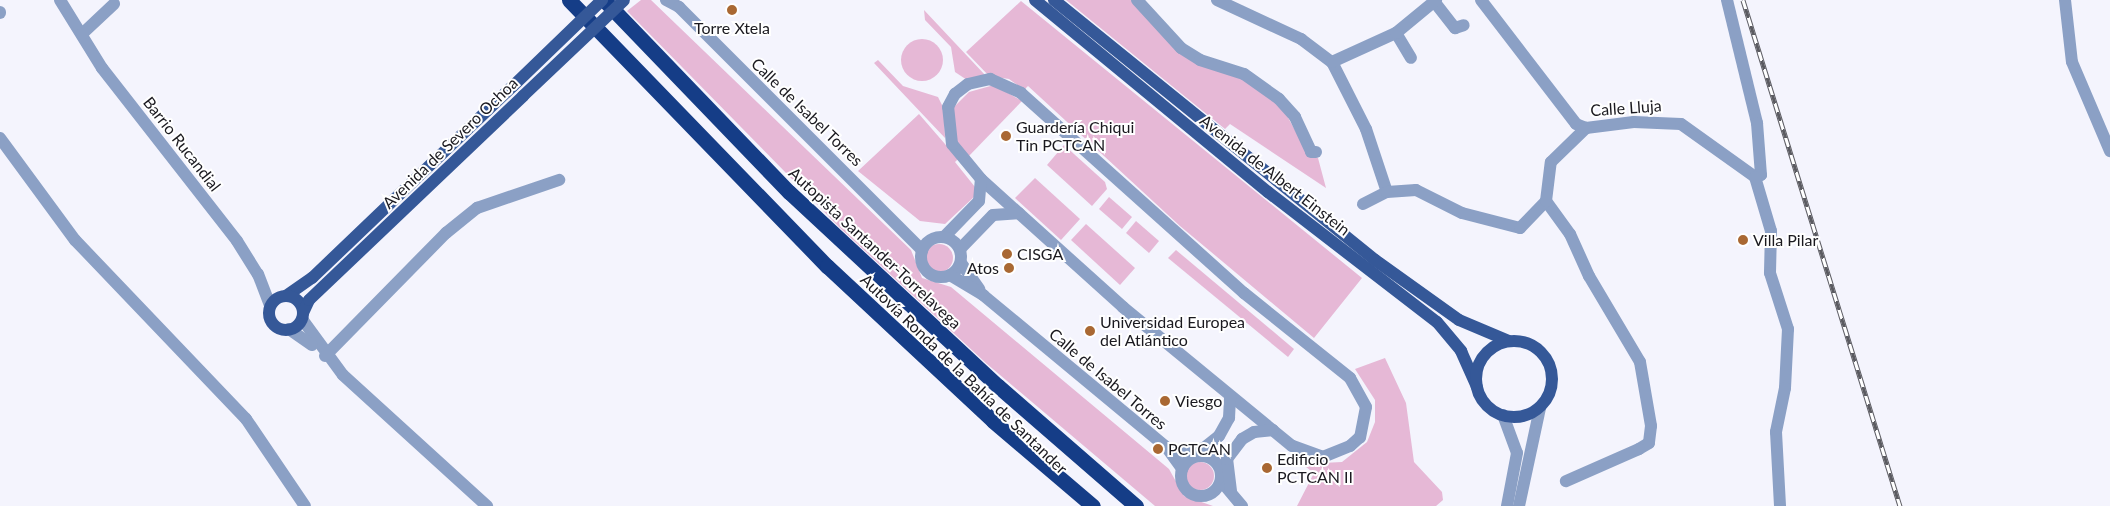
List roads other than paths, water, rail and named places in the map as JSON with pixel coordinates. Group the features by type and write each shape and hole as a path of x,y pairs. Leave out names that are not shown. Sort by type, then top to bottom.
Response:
{"highway":[{"path":"569,0 827,266 942,375 1093,506"},
{"name":"Autopista Santander-Torrelavega","path":"603,0 789,192 1103,478 1138,506"},
{"name":"Autovía Ronda de la Bahía de Santander","path":"827,266 1077,506"}],"main road":[{"name":"Avenida de Severo Ochoa","path":"285,296 312,278 603,0"},
{"name":"Avenida de Severo Ochoa","path":"302,316 310,300 624,0"},
{"name":"Avenida de Albert Einstein","path":"1035,0 1268,192 1438,322 1462,351 1477,387"},
{"name":"Avenida de Albert Einstein","path":"1054,0 1375,260 1459,320 1509,341"},
{"path":"285,296 298,301 302,316 289,329 274,324 270,306 285,296"},
{"path":"1509,341 1528,344 1547,359 1552,387 1540,408 1524,416 1503,415 1486,404 1477,387 1483,357 1509,341"}],"street":[{"name":"Barrio Rucandial","path":"60,0 102,68 224,223 258,274 270,306"},
{"name":"Calle de Isabel Torres","path":"666,0 679,7 922,250"},
{"path":"1137,0 1182,48 1200,60 1244,74 1279,99 1295,118 1311,152 1316,152"},
{"path":"1217,0 1301,39 1332,62 1366,129 1387,192"},
{"name":"Calle Lluja","path":"1481,0 1576,124 1586,128 1647,121 1681,124 1694,128 1742,172 1755,177"},
{"path":"1727,0 1757,123 1761,175 1755,177 1771,231 1770,273 1788,329 1787,370 1776,432 1780,506"},
{"path":"2066,0 2072,62 2110,151"},
{"path":"1332,62 1396,33 1435,1 1455,28 1464,25"},
{"path":"82,34 114,4"},
{"path":"1396,33 1411,58"},
{"path":"990,79 1021,93 1361,392 1366,407 1360,436 1334,454 1311,456 1230,397 981,179 952,144 948,107 955,94 968,84 990,79"},
{"path":"1363,204 1387,192 1422,192 1462,213 1516,228 1525,226 1546,201 1551,162 1586,128"},
{"path":"0,138 75,240 246,419 305,506"},
{"path":"981,179 979,201 944,237 933,239 922,250 928,272 950,275 960,263 960,250 993,215 1019,213"},
{"path":"325,356 446,233 477,208 559,180"},
{"path":"1546,201 1570,234 1589,276 1640,362 1651,426 1649,442 1639,449 1566,481"},
{"path":"944,237 960,250"},
{"name":"Calle de Isabel Torres","path":"960,263 983,295"},
{"name":"Barrio Rucandial","path":"258,274 285,296"},
{"name":"Calle de Isabel Torres","path":"950,275 983,295 1167,448 1182,469"},
{"path":"302,316 325,356"},
{"path":"289,329 325,356 487,506"},
{"path":"1180,452 1204,448 1219,436 1229,418 1230,397"},
{"path":"1519,506 1540,408"},
{"path":"1503,415 1517,452 1507,506"},
{"path":"1231,491 1227,459 1242,439 1254,432 1273,430"},
{"name":"Calle de Isabel Torres","path":"1167,448 1195,456"},
{"path":"1237,506 1211,494 1189,492 1181,482 1182,469 1195,456 1217,463 1220,482 1231,491 1242,506"},
{"path":"1211,494 1220,482"}],"railway":[{"path":"1743,0 1900,506"}],"place":[{"name":"Torre Xtela","path":"732,10"},
{"name":"Guardería Chiqui Tin PCTCAN","path":"1006,136"},
{"name":"Villa Pilar","path":"1743,240"},
{"name":"CISGA","path":"1007,254"},
{"name":"Atos","path":"1009,268"},
{"name":"Universidad Europea del Atlántico","path":"1090,331"},
{"name":"Viesgo","path":"1165,401"},
{"name":"PCTCAN","path":"1158,449"},
{"name":"Edificio PCTCAN II","path":"1267,468"}]}
